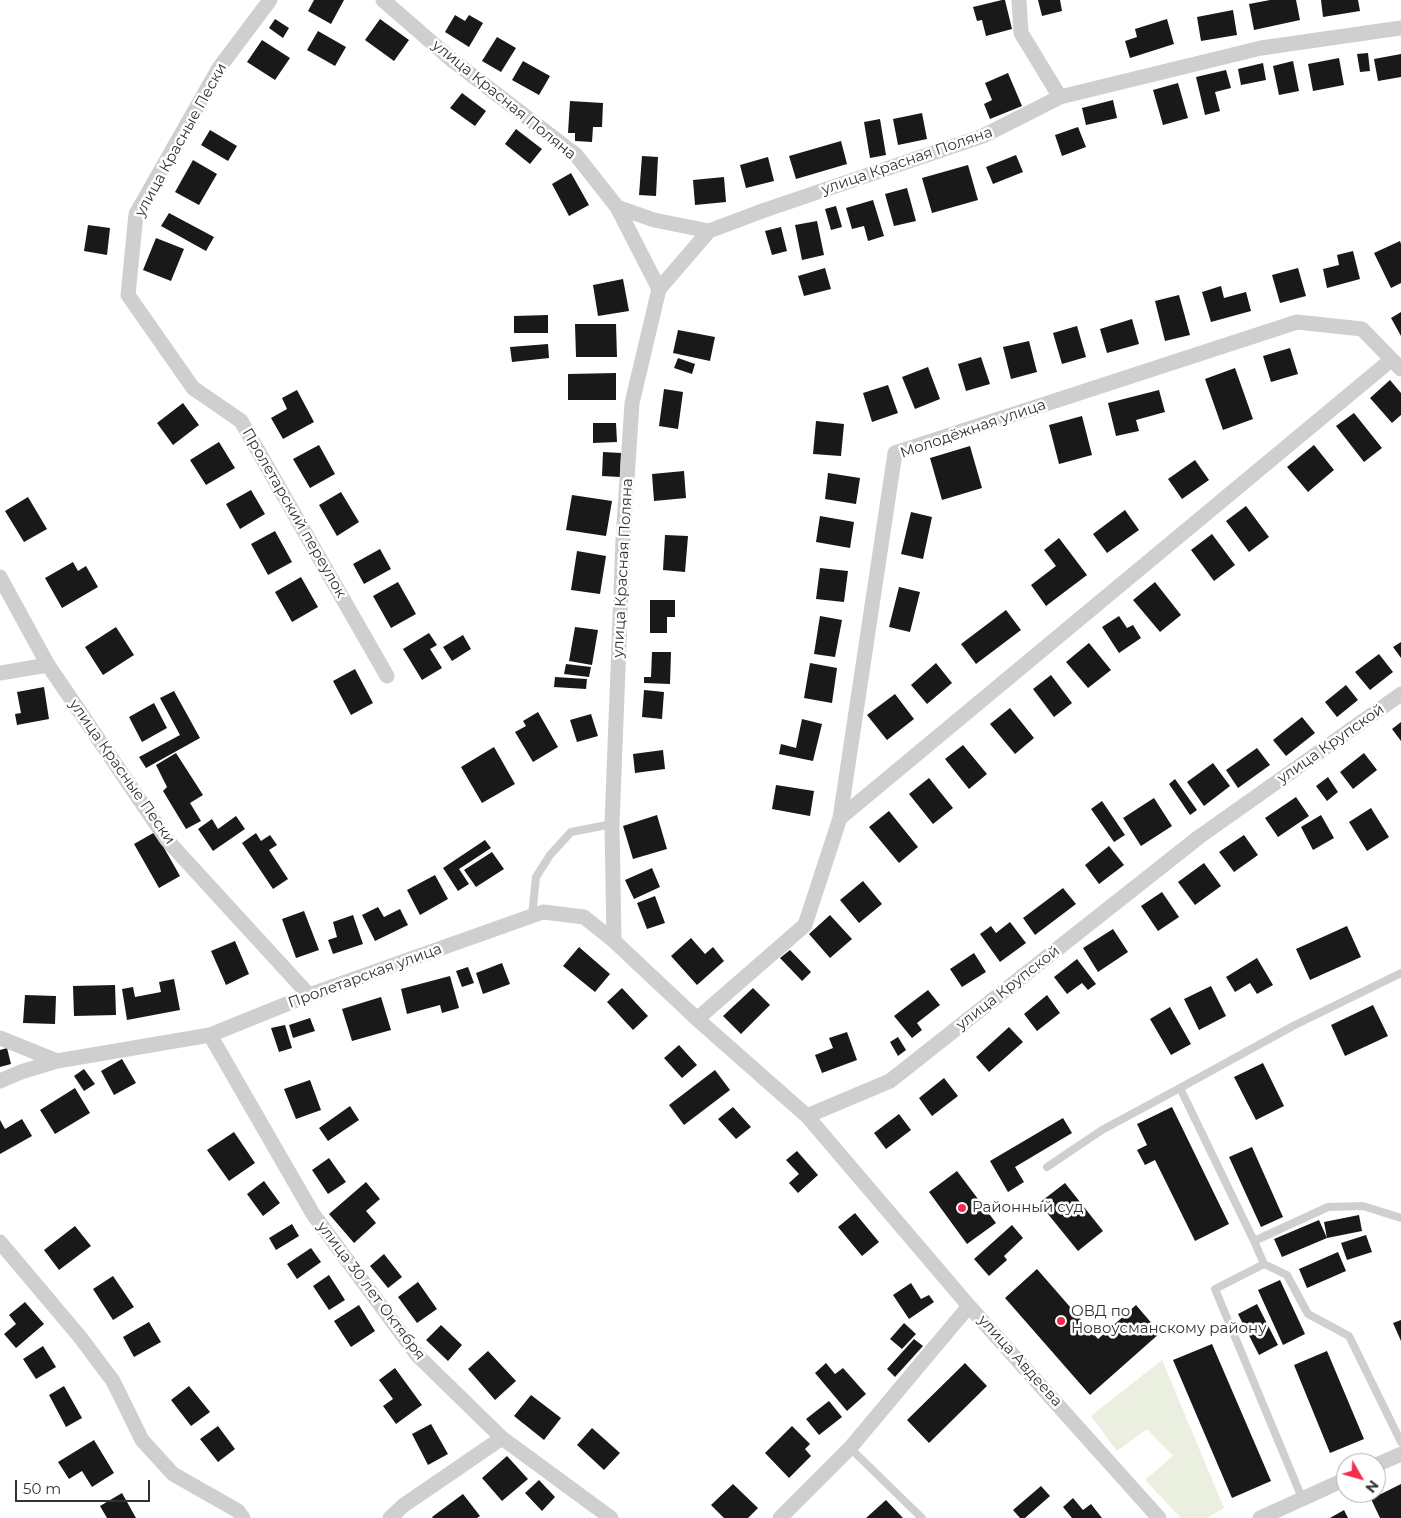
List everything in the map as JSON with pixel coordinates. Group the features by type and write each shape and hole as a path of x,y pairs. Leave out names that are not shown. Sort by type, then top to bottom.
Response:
{"street":[{"name":"улица Красные Пески","path":"128,295 136,214 219,68 270,0"},
{"name":"улица Красная Поляна","path":"383,0 452,60 576,155 617,207 659,290 632,403 623,540 612,824 614,941"},
{"path":"1019,0 1021,33 1060,97"},
{"name":"улица Красная Поляна","path":"709,231 983,136 1060,97 1261,48 1401,28"},
{"path":"617,207 654,220 709,231 659,290"},
{"name":"Пролетарский переулок","path":"128,295 193,388 241,421 386,676"},
{"name":"Молодёжная улица","path":"696,1019 805,925 840,818 895,453 1297,322 1362,329 1396,365 840,818"},
{"name":"улица Красные Пески","path":"0,576 48,666 167,840 309,995"},
{"path":"0,673 48,666"},
{"name":"улица Крупской","path":"807,1116 890,1081 1200,837 1401,694"},
{"name":"Пролетарская улица","path":"0,1081 56,1061 210,1035 309,995 543,912 584,917 614,941 696,1019 807,1116"},
{"name":"улица 30 лет Октября","path":"210,1035 313,1214 418,1356 502,1438 611,1518"},
{"path":"0,1038 56,1061"},
{"path":"807,1116 969,1306"},
{"path":"0,1242 80,1337 113,1381 142,1440 173,1474 238,1511 244,1518"},
{"name":"улица Авдеева","path":"780,1518 850,1448 969,1306 1158,1518"},
{"path":"390,1518 404,1505 502,1438"},
{"path":"1386,1461 1401,1454"},
{"path":"1260,1518 1336,1483"}],"lane":[{"path":"532,916 536,877 550,855 571,832 612,824"},
{"path":"1047,1167 1102,1130 1294,1026 1401,973"},
{"path":"1180,1088 1264,1264 1287,1275 1308,1314 1349,1336 1401,1442"},
{"path":"1254,1240 1328,1207 1363,1206 1401,1218"},
{"path":"1264,1264 1214,1289 1302,1498"},
{"path":"850,1448 922,1518"}],"shaded area":[{"path":"1162,1360 1224,1508 1207,1518 1181,1518 1145,1480 1173,1456 1147,1429 1117,1451 1091,1416"}],"building":[{"path":"314,0 344,0 331,24 308,11"},
{"path":"1005,0 1012,29 986,36 982,20 977,21 973,7"},
{"path":"1038,0 1060,0 1062,11 1042,16"},
{"path":"1270,0 1296,0 1300,20 1254,30 1249,4"},
{"path":"1321,0 1358,0 1360,11 1323,17"},
{"path":"1233,10 1237,35 1201,41 1197,17"},
{"path":"455,15 465,21 469,15 483,23 469,47 445,32"},
{"path":"275,19 289,28 283,38 269,28"},
{"path":"380,19 409,40 394,61 365,40"},
{"path":"1167,19 1174,44 1130,58 1125,41 1137,37 1135,29"},
{"path":"318,31 346,47 335,66 307,50"},
{"path":"497,37 516,48 501,72 482,61"},
{"path":"262,40 290,58 275,80 247,62"},
{"path":"1368,53 1370,71 1360,72 1357,54"},
{"path":"1401,54 1401,77 1378,81 1374,59"},
{"path":"1339,58 1344,85 1313,91 1308,64"},
{"path":"523,61 550,76 539,95 512,80"},
{"path":"1293,61 1299,91 1279,95 1273,66"},
{"path":"1263,63 1266,80 1241,85 1238,69"},
{"path":"1226,70 1231,88 1215,92 1220,111 1205,115 1196,77"},
{"path":"1008,73 1022,106 990,119 984,104 992,100 985,83"},
{"path":"1178,83 1188,118 1163,125 1153,90"},
{"path":"462,93 486,111 475,126 450,108"},
{"path":"1113,100 1117,118 1086,125 1082,108"},
{"path":"570,101 603,103 602,127 593,127 592,142 575,141 575,133 568,133"},
{"path":"922,113 927,139 898,145 893,119"},
{"path":"880,119 886,155 870,158 864,122"},
{"path":"1078,127 1086,147 1062,156 1055,135"},
{"path":"516,129 542,149 530,164 505,144"},
{"path":"210,130 237,146 228,161 201,145"},
{"path":"841,141 847,164 796,179 789,156"},
{"path":"1016,155 1023,172 993,184 986,167"},
{"path":"642,156 658,157 656,196 639,195"},
{"path":"768,157 774,181 746,188 740,165"},
{"path":"193,160 217,174 199,205 175,192"},
{"path":"968,165 978,200 932,213 922,178"},
{"path":"571,173 589,205 569,216 552,184"},
{"path":"724,177 726,202 695,205 693,180"},
{"path":"907,188 916,221 894,226 885,194"},
{"path":"873,200 884,236 868,241 864,226 852,229 846,208"},
{"path":"836,206 842,227 831,230 825,209"},
{"path":"169,213 214,237 206,251 161,226"},
{"path":"817,221 824,255 802,260 795,225"},
{"path":"88,225 110,228 107,255 84,251"},
{"path":"781,227 787,251 772,255 765,231"},
{"path":"156,238 184,249 171,281 143,270"},
{"path":"1400,241 1401,283 1391,288 1374,253"},
{"path":"1353,251 1360,279 1327,288 1323,269 1339,265 1337,255"},
{"path":"825,268 831,289 804,296 798,276"},
{"path":"1298,268 1306,296 1280,303 1272,275"},
{"path":"623,279 629,311 598,316 593,285"},
{"path":"1221,286 1224,298 1246,292 1251,311 1211,322 1202,292"},
{"path":"1179,295 1190,335 1165,341 1155,301"},
{"path":"1401,312 1401,336 1391,318"},
{"path":"548,315 548,333 514,333 514,316"},
{"path":"1132,319 1139,344 1107,353 1100,329"},
{"path":"575,324 616,324 617,357 576,357"},
{"path":"1077,326 1086,357 1062,364 1053,333"},
{"path":"678,330 715,337 710,361 673,353"},
{"path":"1029,341 1037,372 1011,379 1003,347"},
{"path":"548,344 549,358 512,362 510,347"},
{"path":"1290,348 1298,374 1271,382 1263,356"},
{"path":"981,357 990,384 966,391 958,364"},
{"path":"678,358 695,364 692,374 674,368"},
{"path":"928,367 940,399 915,409 902,377"},
{"path":"1235,368 1253,419 1223,430 1205,379"},
{"path":"616,373 616,400 568,400 568,374"},
{"path":"1390,380 1401,393 1401,415 1392,423 1370,398"},
{"path":"888,385 898,413 872,422 863,393"},
{"path":"664,389 683,392 678,429 659,426"},
{"path":"297,390 314,422 283,439 271,418 287,409 282,398"},
{"path":"1159,390 1165,412 1136,420 1139,431 1116,436 1108,403"},
{"path":"183,403 199,425 173,445 157,423"},
{"path":"1354,413 1382,448 1364,462 1336,426"},
{"path":"1082,416 1092,455 1059,464 1049,425"},
{"path":"816,421 844,424 841,456 813,454"},
{"path":"593,423 616,423 617,442 593,443"},
{"path":"219,442 235,468 206,485 190,460"},
{"path":"319,445 335,474 310,488 293,459"},
{"path":"1314,445 1334,470 1308,492 1287,467"},
{"path":"970,446 982,488 942,500 930,458"},
{"path":"603,452 621,453 620,477 602,476"},
{"path":"1195,460 1209,480 1182,499 1168,479"},
{"path":"684,471 686,498 654,501 652,474"},
{"path":"828,473 860,478 856,504 825,499"},
{"path":"251,490 265,514 240,529 226,504"},
{"path":"341,492 359,522 337,536 319,505"},
{"path":"572,495 612,501 606,536 566,530"},
{"path":"28,497 47,529 24,542 5,511"},
{"path":"1246,506 1269,537 1249,552 1226,521"},
{"path":"1125,510 1139,530 1107,553 1093,534"},
{"path":"911,512 932,517 923,559 901,554"},
{"path":"820,516 854,522 850,548 816,542"},
{"path":"275,531 292,562 268,575 251,544"},
{"path":"1212,534 1235,565 1214,581 1191,550"},
{"path":"665,535 688,536 685,572 663,570"},
{"path":"1059,538 1087,575 1046,606 1031,585 1056,566 1044,550"},
{"path":"380,549 391,569 364,584 353,564"},
{"path":"577,551 606,556 600,594 571,590"},
{"path":"73,562 78,571 86,566 98,587 62,608 45,578"},
{"path":"820,568 848,571 844,602 816,599"},
{"path":"301,577 318,607 292,622 275,592"},
{"path":"398,582 416,614 391,628 373,596"},
{"path":"1155,582 1181,615 1160,632 1133,600"},
{"path":"899,587 920,592 910,632 889,627"},
{"path":"650,600 675,600 675,617 667,617 667,633 650,633"},
{"path":"1006,610 1021,630 976,664 961,644"},
{"path":"820,616 842,620 835,657 814,654"},
{"path":"1119,616 1127,628 1133,625 1141,638 1119,653 1102,627"},
{"path":"116,627 134,655 103,675 85,647"},
{"path":"575,627 598,630 592,665 569,661"},
{"path":"429,633 437,645 430,649 442,668 422,680 403,649"},
{"path":"463,635 471,649 452,661 443,647"},
{"path":"1401,642 1401,658 1393,647"},
{"path":"1089,643 1111,670 1088,688 1066,662"},
{"path":"652,652 671,652 670,684 644,683 644,677 651,677"},
{"path":"1379,654 1393,672 1370,690 1355,672"},
{"path":"810,663 837,668 832,703 804,698"},
{"path":"936,663 952,683 927,704 911,685"},
{"path":"566,664 591,667 589,677 564,674"},
{"path":"355,669 373,703 351,715 333,681"},
{"path":"1051,675 1072,703 1054,717 1033,689"},
{"path":"555,677 587,679 586,689 554,687"},
{"path":"1346,685 1358,700 1337,717 1325,702"},
{"path":"44,687 49,719 17,725 15,714 21,713 17,692"},
{"path":"644,690 664,692 662,719 642,717"},
{"path":"174,691 200,738 146,768 139,757 180,735 160,698"},
{"path":"895,694 914,719 887,740 867,715"},
{"path":"154,703 167,728 142,742 129,717"},
{"path":"1010,708 1034,738 1015,754 990,724"},
{"path":"538,712 558,747 533,762 515,732 526,726 523,721"},
{"path":"591,714 598,736 577,742 570,720"},
{"path":"1302,717 1315,733 1286,756 1273,740"},
{"path":"802,719 822,724 813,761 779,754 781,744 796,748"},
{"path":"1401,722 1401,741 1392,729"},
{"path":"963,745 987,774 969,789 945,759"},
{"path":"494,747 515,784 482,803 461,767"},
{"path":"1257,748 1270,765 1238,788 1226,770"},
{"path":"663,750 665,769 635,773 633,754"},
{"path":"176,753 203,795 190,803 201,821 186,829 163,791 167,787 156,765"},
{"path":"1364,753 1377,770 1353,789 1340,772"},
{"path":"1213,763 1230,786 1204,806 1187,782"},
{"path":"1328,777 1338,792 1327,801 1316,786"},
{"path":"929,778 953,808 933,824 909,794"},
{"path":"1175,779 1197,810 1190,815 1169,784"},
{"path":"776,785 814,791 810,816 772,809"},
{"path":"1296,797 1309,816 1278,837 1265,818"},
{"path":"1154,798 1172,826 1141,846 1123,818"},
{"path":"1102,801 1125,835 1114,842 1091,809"},
{"path":"1371,808 1389,837 1367,851 1349,822"},
{"path":"889,811 918,847 899,863 869,827"},
{"path":"657,815 667,849 633,859 623,826"},
{"path":"1321,815 1334,838 1313,850 1301,827"},
{"path":"236,816 245,829 213,851 198,829 212,819 218,829"},
{"path":"155,832 180,876 159,888 134,844"},
{"path":"256,833 261,841 270,835 277,845 269,850 288,879 273,889 242,843"},
{"path":"1244,835 1258,855 1234,872 1219,852"},
{"path":"485,840 491,848 459,869 469,884 458,891 443,868"},
{"path":"1109,846 1124,865 1099,884 1085,865"},
{"path":"492,852 504,869 476,887 464,870"},
{"path":"1204,863 1221,886 1195,905 1178,882"},
{"path":"652,868 660,887 634,899 625,880"},
{"path":"435,875 448,899 420,915 407,890"},
{"path":"863,881 882,904 859,923 840,900"},
{"path":"1063,888 1076,904 1035,935 1023,918"},
{"path":"1162,892 1179,917 1158,931 1141,906"},
{"path":"655,896 665,923 647,929 637,903"},
{"path":"378,907 384,917 400,909 408,925 375,941 362,915"},
{"path":"304,911 319,950 296,958 282,919"},
{"path":"353,915 363,944 333,954 328,940 337,937 333,922"},
{"path":"830,915 852,939 830,958 809,934"},
{"path":"1010,922 1026,943 1000,962 980,934 991,926 996,933"},
{"path":"1347,926 1361,957 1310,980 1296,949"},
{"path":"1113,929 1128,952 1098,972 1083,948"},
{"path":"691,938 705,954 713,947 724,961 697,985 671,956"},
{"path":"235,941 249,974 226,985 211,951"},
{"path":"579,947 610,974 595,992 563,966"},
{"path":"790,950 811,972 802,981 780,958"},
{"path":"974,953 986,972 962,987 950,969"},
{"path":"1257,958 1273,985 1257,994 1250,983 1235,992 1226,977"},
{"path":"1077,959 1096,984 1088,990 1082,983 1067,994 1054,977"},
{"path":"502,963 510,984 483,994 476,973"},
{"path":"468,967 474,983 462,987 456,971"},
{"path":"450,976 459,1008 442,1013 440,1005 407,1014 401,989"},
{"path":"174,979 180,1010 127,1020 122,989 133,987 135,997 161,992 159,982"},
{"path":"115,985 116,1015 74,1016 73,986"},
{"path":"1211,986 1226,1016 1199,1030 1184,999"},
{"path":"622,988 648,1016 633,1030 607,1002"},
{"path":"753,988 770,1005 741,1034 723,1016"},
{"path":"928,990 940,1005 917,1023 922,1030 912,1038 894,1016"},
{"path":"25,995 56,996 55,1024 23,1023"},
{"path":"1047,995 1060,1013 1037,1031 1024,1014"},
{"path":"381,997 391,1030 352,1041 342,1009"},
{"path":"1373,1005 1388,1036 1345,1056 1331,1025"},
{"path":"1170,1007 1191,1044 1171,1055 1150,1019"},
{"path":"310,1018 315,1031 293,1038 289,1025"},
{"path":"285,1025 292,1048 279,1052 271,1028"},
{"path":"1009,1027 1023,1042 989,1072 976,1057"},
{"path":"847,1032 857,1060 822,1073 815,1055 833,1048 829,1038"},
{"path":"898,1037 906,1050 898,1056 890,1042"},
{"path":"679,1045 697,1065 682,1078 664,1058"},
{"path":"7,1048 11,1064 0,1067 0,1050"},
{"path":"122,1059 136,1083 114,1095 101,1071"},
{"path":"1263,1063 1284,1106 1256,1120 1234,1077"},
{"path":"84,1069 95,1084 84,1091 74,1076"},
{"path":"715,1070 730,1090 684,1125 669,1105"},
{"path":"944,1078 958,1096 932,1116 919,1098"},
{"path":"310,1080 321,1110 296,1119 284,1089"},
{"path":"75,1088 90,1113 55,1134 40,1110"},
{"path":"350,1106 359,1120 328,1141 319,1128"},
{"path":"733,1107 751,1127 736,1139 718,1119"},
{"path":"1172,1107 1229,1224 1195,1241 1155,1160 1145,1165 1137,1150 1147,1145 1137,1124"},
{"path":"899,1114 911,1130 886,1149 874,1133"},
{"path":"1063,1118 1072,1133 1015,1167 1024,1182 1008,1192 990,1161"},
{"path":"22,1119 32,1136 0,1154 0,1120 5,1129"},
{"path":"234,1132 255,1163 229,1181 207,1150"},
{"path":"1252,1147 1283,1217 1261,1227 1229,1157"},
{"path":"797,1151 818,1175 798,1193 789,1183 799,1174 786,1160"},
{"path":"329,1158 346,1182 328,1194 312,1170"},
{"name":"Районный суд","path":"957,1171 996,1223 967,1244 929,1192"},
{"path":"264,1181 280,1203 263,1216 247,1194"},
{"path":"366,1182 380,1199 366,1211 376,1223 354,1243 329,1214"},
{"path":"1065,1183 1103,1231 1078,1251 1039,1203"},
{"path":"855,1213 879,1242 862,1256 838,1227"},
{"path":"1359,1215 1362,1231 1327,1238 1324,1222"},
{"path":"1319,1220 1327,1238 1282,1257 1274,1239"},
{"path":"292,1224 299,1236 276,1250 269,1238"},
{"path":"1012,1225 1023,1238 1004,1256 1007,1260 989,1276 974,1259"},
{"path":"75,1226 91,1246 59,1270 44,1250"},
{"path":"1366,1235 1372,1252 1347,1260 1341,1243"},
{"path":"311,1248 321,1262 297,1279 287,1264"},
{"path":"1338,1252 1346,1271 1307,1288 1299,1269"},
{"path":"384,1254 402,1277 388,1288 370,1266"},
{"name":"ОВД по Новоусманскому району","path":"1037,1269 1098,1339 1136,1305 1160,1333 1090,1395 1005,1298"},
{"path":"329,1275 345,1300 329,1310 313,1286"},
{"path":"113,1276 134,1307 113,1320 93,1289"},
{"path":"1280,1280 1305,1334 1283,1345 1258,1290"},
{"path":"418,1282 437,1309 417,1323 398,1297"},
{"path":"911,1283 921,1299 929,1295 934,1302 909,1319 893,1295"},
{"path":"25,1302 44,1324 16,1348 4,1334 16,1324 9,1315"},
{"path":"1257,1304 1278,1345 1259,1355 1238,1314"},
{"path":"359,1305 375,1331 351,1347 334,1321"},
{"path":"1401,1320 1401,1341 1393,1323"},
{"path":"149,1322 161,1342 134,1357 123,1337"},
{"path":"904,1323 916,1334 902,1349 890,1339"},
{"path":"441,1325 462,1345 448,1361 426,1340"},
{"path":"914,1339 923,1346 895,1377 887,1369"},
{"path":"1212,1344 1271,1481 1232,1498 1173,1360"},
{"path":"43,1346 56,1367 36,1379 23,1359"},
{"path":"488,1351 516,1381 495,1400 468,1369"},
{"path":"1327,1351 1364,1439 1330,1453 1294,1365"},
{"path":"826,1363 835,1374 843,1368 866,1394 847,1411 815,1373"},
{"path":"965,1363 987,1386 929,1443 907,1420"},
{"path":"395,1368 422,1405 396,1424 383,1406 393,1399 379,1380"},
{"path":"64,1386 82,1418 66,1427 49,1395"},
{"path":"189,1386 210,1412 191,1426 171,1400"},
{"path":"531,1395 561,1418 544,1440 514,1416"},
{"path":"829,1401 842,1417 819,1435 806,1419"},
{"path":"431,1424 448,1454 428,1465 412,1434"},
{"path":"218,1426 235,1449 218,1462 200,1439"},
{"path":"792,1426 810,1444 805,1449 811,1456 789,1478 765,1453"},
{"path":"592,1428 620,1453 604,1470 577,1445"},
{"path":"94,1440 114,1473 92,1487 82,1471 69,1479 58,1462"},
{"path":"507,1456 528,1479 502,1501 482,1478"},
{"path":"539,1480 555,1497 542,1511 525,1493"},
{"path":"733,1484 758,1508 748,1518 724,1518 711,1505"},
{"path":"1401,1484 1401,1518 1380,1518 1373,1503 1386,1503 1386,1492"},
{"path":"1041,1486 1050,1496 1025,1518 1020,1518 1013,1510"},
{"path":"122,1493 136,1518 107,1518 100,1506"},
{"path":"463,1494 480,1516 477,1518 432,1517"},
{"path":"1073,1498 1083,1510 1091,1504 1102,1518 1072,1518 1063,1507"},
{"path":"886,1500 903,1518 866,1518"},
{"path":"1344,1510 1348,1518 1330,1518"}],"place":[{"name":"Районный суд","path":"962,1208"},
{"name":"ОВД по Новоусманскому району","path":"1061,1321"}]}
